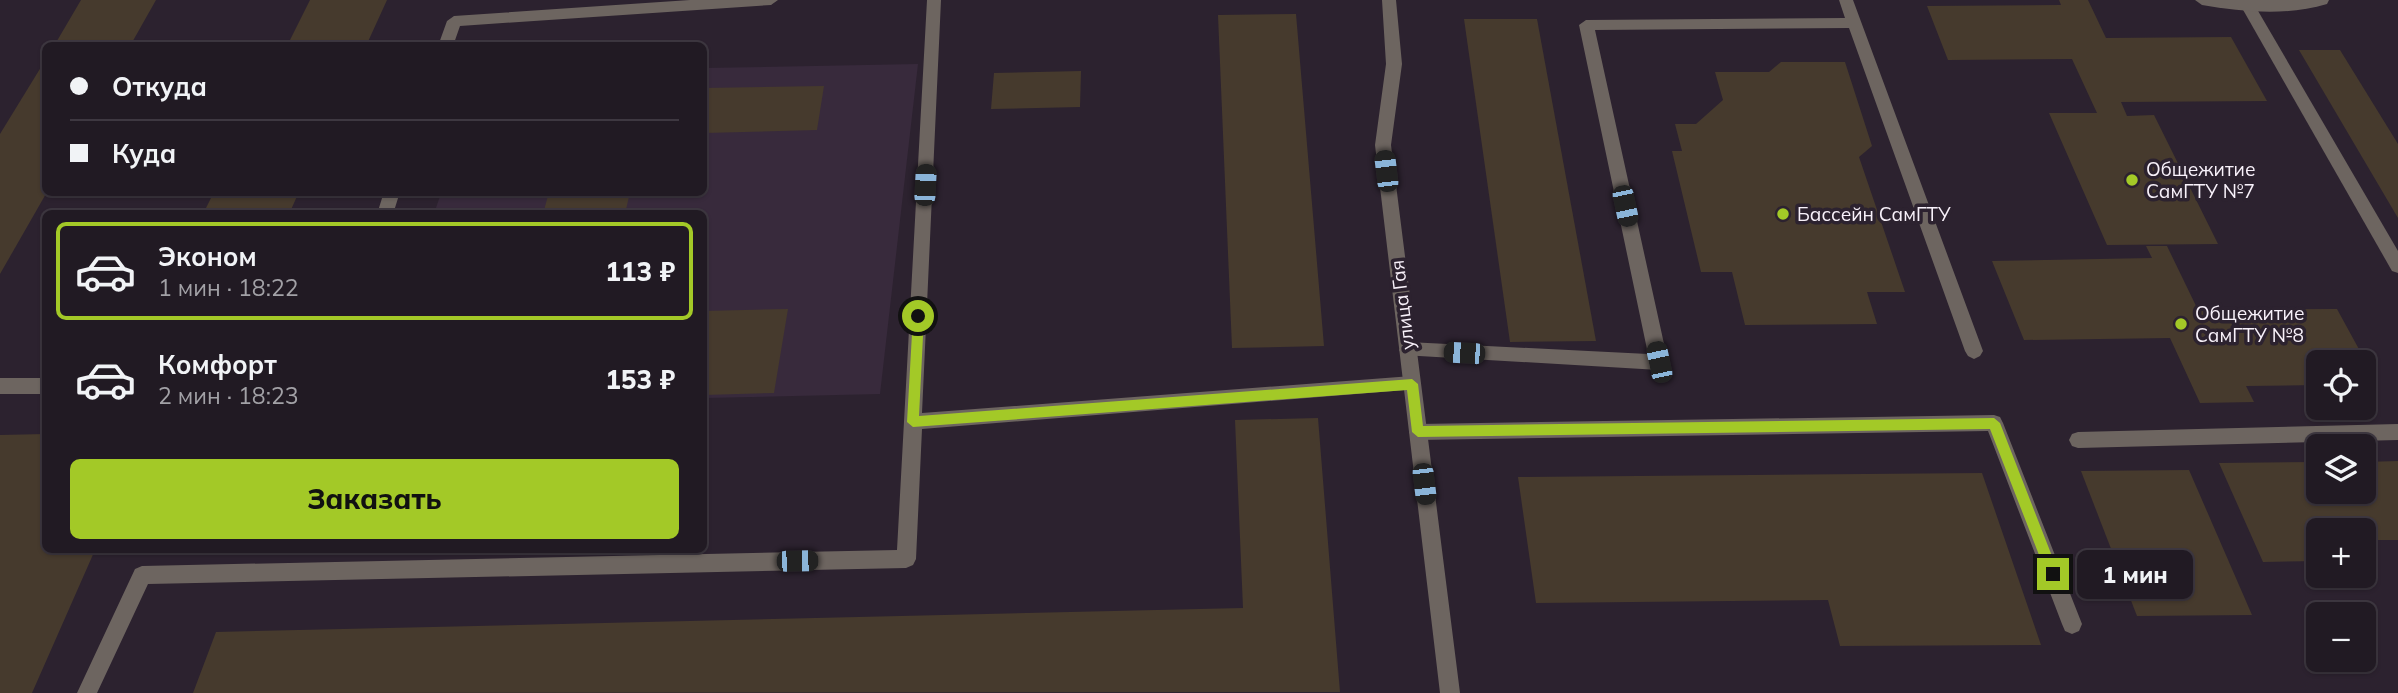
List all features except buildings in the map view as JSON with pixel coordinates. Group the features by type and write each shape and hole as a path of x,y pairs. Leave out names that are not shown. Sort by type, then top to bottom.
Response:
{"street":[{"path":"446,42 454,21 771,0"},
{"path":"87,693 142,575 906,559 934,0"},
{"name":"улица Гая","path":"1389,0 1394,64 1383,145 1450,693"},
{"path":"1846,0 1974,351"},
{"path":"2202,0 2249,8 2290,8 2322,0"},
{"path":"2249,8 2398,266"},
{"path":"1408,350 1659,362 1586,25 1854,23"},
{"path":"913,422 1412,384"},
{"path":"0,387 42,386"},
{"path":"1418,432 1994,423 2072,624"},
{"path":"2078,440 2398,432"}],"shaded area":[{"path":"918,64 880,394 707,398 707,210 435,210 440,196 707,196 707,68"}],"place":[{"name":"Общежитие СамГТУ №7","path":"2132,180"},
{"name":"Бассейн СамГТУ","path":"1783,214"},
{"name":"Общежитие СамГТУ №8","path":"2181,324"}],"route":[{"path":"918,316 913,422 1412,384 1418,432 1994,423 2053,574"}]}
